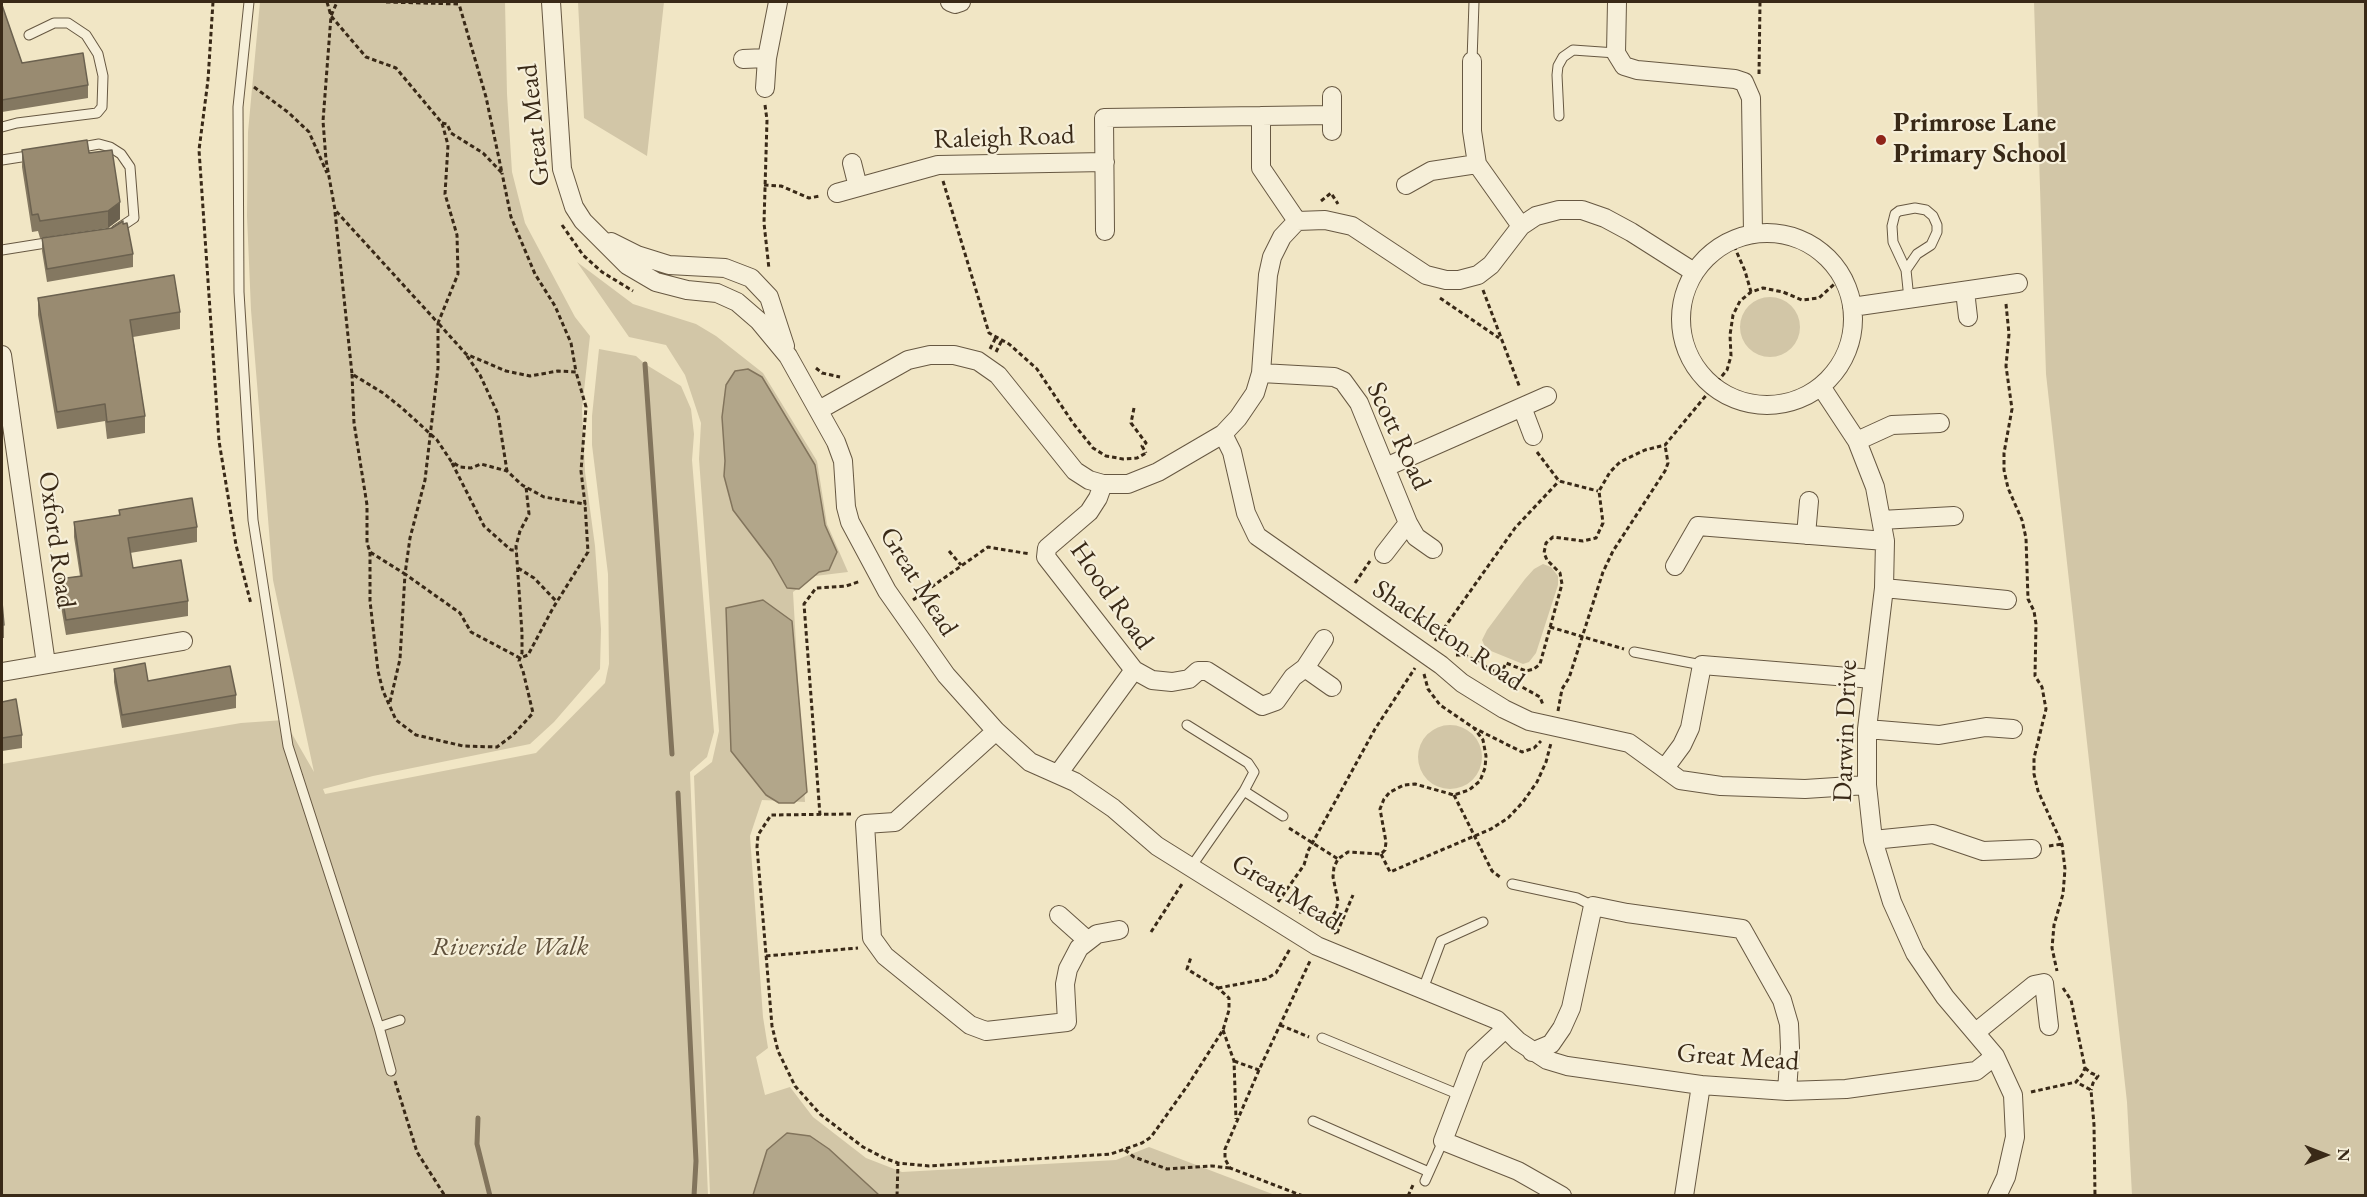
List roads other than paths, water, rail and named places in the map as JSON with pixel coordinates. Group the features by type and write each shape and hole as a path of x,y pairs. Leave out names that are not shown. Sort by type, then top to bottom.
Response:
{"street":[{"name":"Great Mead","path":"551,2 562,169 574,207 595,234 627,265 656,282 687,290 717,293 737,302 759,321 788,356 836,442 843,461 846,507 850,522 870,562 899,610 945,675 996,731 1029,762 1075,782 1113,808 1157,846 1317,946 1497,1020 1532,1052 1546,1060 1567,1066 1701,1085 1787,1092 1846,1089 1976,1071 1995,1056"},
{"path":"765,88 767,58 778,2"},
{"path":"950,2 955,4 961,2"},
{"path":"1617,2 1616,53 1624,66 1636,70 1735,79 1744,82 1751,98 1753,233"},
{"path":"742,59 767,58"},
{"path":"1472,61 1472,132 1477,164 1521,226"},
{"name":"Raleigh Road","path":"1105,231 1104,118 1332,114"},
{"path":"1261,116 1261,168 1297,221"},
{"name":"Raleigh Road","path":"837,193 938,165 1105,162"},
{"path":"852,163 858,187"},
{"path":"1407,184 1431,171 1477,164"},
{"path":"819,410 908,360 930,355 954,355 978,361 998,375 1075,471 1089,480 1103,484 1128,484 1158,472 1223,434 1239,418 1255,393 1261,373 1268,275 1272,257 1282,237 1297,221 1325,220 1352,226 1426,275 1446,280 1459,280 1478,275 1491,265 1521,226 1536,216 1559,210 1582,210 1631,231 1694,272"},
{"path":"1753,233 1776,233 1797,238 1815,249 1830,262 1841,278 1852,307 1853,326 1848,348 1837,372 1822,388 1798,401 1773,406 1749,404 1727,398 1713,386 1692,359 1684,331 1684,301 1694,272 1706,255 1731,239 1753,233"},
{"name":"Great Mead","path":"595,234 638,255 669,265 724,268 751,278 769,297 788,356"},
{"path":"1852,307 2011,284"},
{"path":"1965,291 1968,317"},
{"name":"Oxford Road","path":"2,355 7,426 46,664"},
{"name":"Scott Road","path":"1261,373 1334,377 1343,381 1359,403 1408,523 1416,537 1433,549"},
{"name":"Darwin Drive","path":"1822,388 1857,441 1875,487 1885,541 1884,588 1868,729 1867,785 1873,840 1892,902 1915,953 1946,997 1995,1056 2013,1095 2015,1137 2006,1177 1997,1196"},
{"path":"1386,467 1547,396"},
{"path":"1522,407 1533,436"},
{"path":"1857,441 1892,425 1940,423"},
{"name":"Shackleton Road","path":"1223,434 1232,452 1246,513 1257,536 1441,665 1462,683 1504,709 1529,721 1629,743 1680,780 1721,786 1805,789 1867,785"},
{"name":"Hood Road","path":"1058,774 1134,670 1053,569 1046,556 1047,548 1089,512 1103,484"},
{"path":"1806,535 1809,501"},
{"path":"1881,520 1954,516"},
{"name":"Scott Road","path":"1384,554 1408,523"},
{"path":"1675,566 1698,526 1885,541"},
{"path":"1884,588 2007,600"},
{"path":"1134,670 1152,680 1172,682 1189,679 1198,671 1207,671 1262,706 1275,701 1293,677 1305,668 1324,639"},
{"path":"2,672 183,641"},
{"path":"1665,768 1682,745 1690,728 1702,665 1873,679"},
{"path":"1305,668 1332,687"},
{"path":"1868,729 1940,735 1986,727 2013,729"},
{"path":"996,731 895,822 864,824 872,938 885,956 970,1025 986,1031 1067,1022 1065,984 1068,969 1079,948 1097,934 1119,930"},
{"path":"1873,840 1933,834 1983,851 2032,849"},
{"path":"1532,1052 1551,1044 1562,1028 1571,1008 1593,906 1742,929 1782,1000 1789,1024 1787,1092"},
{"path":"1059,915 1087,940"},
{"path":"1976,1032 2034,985 2044,983 2049,1026"},
{"path":"1505,1029 1475,1057 1443,1141 1518,1171 1562,1196"},
{"path":"1683,1196 1701,1085"}],"lane":[{"path":"249,2 238,107 238,292 253,520 288,746 379,1027 391,1071"},
{"path":"1472,61 1473,2"},
{"path":"2,127 97,113 102,107 103,76 98,54 86,35 68,23 54,23 29,35"},
{"path":"1559,116 1557,75 1558,66 1563,57 1573,50 1616,53"},
{"path":"70,149 99,144 110,147 121,154 130,167 134,218 111,234"},
{"path":"2,160 39,154"},
{"path":"1906,270 1917,254 1931,245 1937,232 1936,220 1930,213 1921,209 1904,208 1895,214 1893,219 1893,242 1906,270 1909,299"},
{"path":"2,250 66,240"},
{"path":"1634,652 1702,665"},
{"path":"1187,725 1252,767 1254,772 1253,778 1191,867"},
{"path":"1244,791 1283,816"},
{"path":"1512,884 1577,898 1593,906"},
{"path":"1423,989 1441,941 1483,922"},
{"path":"379,1027 400,1020"},
{"path":"1322,1038 1460,1095"},
{"path":"1313,1121 1427,1177 1443,1141"}],"waterway":[{"path":"645,364 672,754"},
{"path":"678,793 696,1161 694,1196"},
{"path":"478,1118 477,1144 490,1196"}],"place":[{"name":"Primrose Lane Primary School","path":"1881,140"}],"park label":[{"name":"Riverside Walk","path":"510,948"}]}
